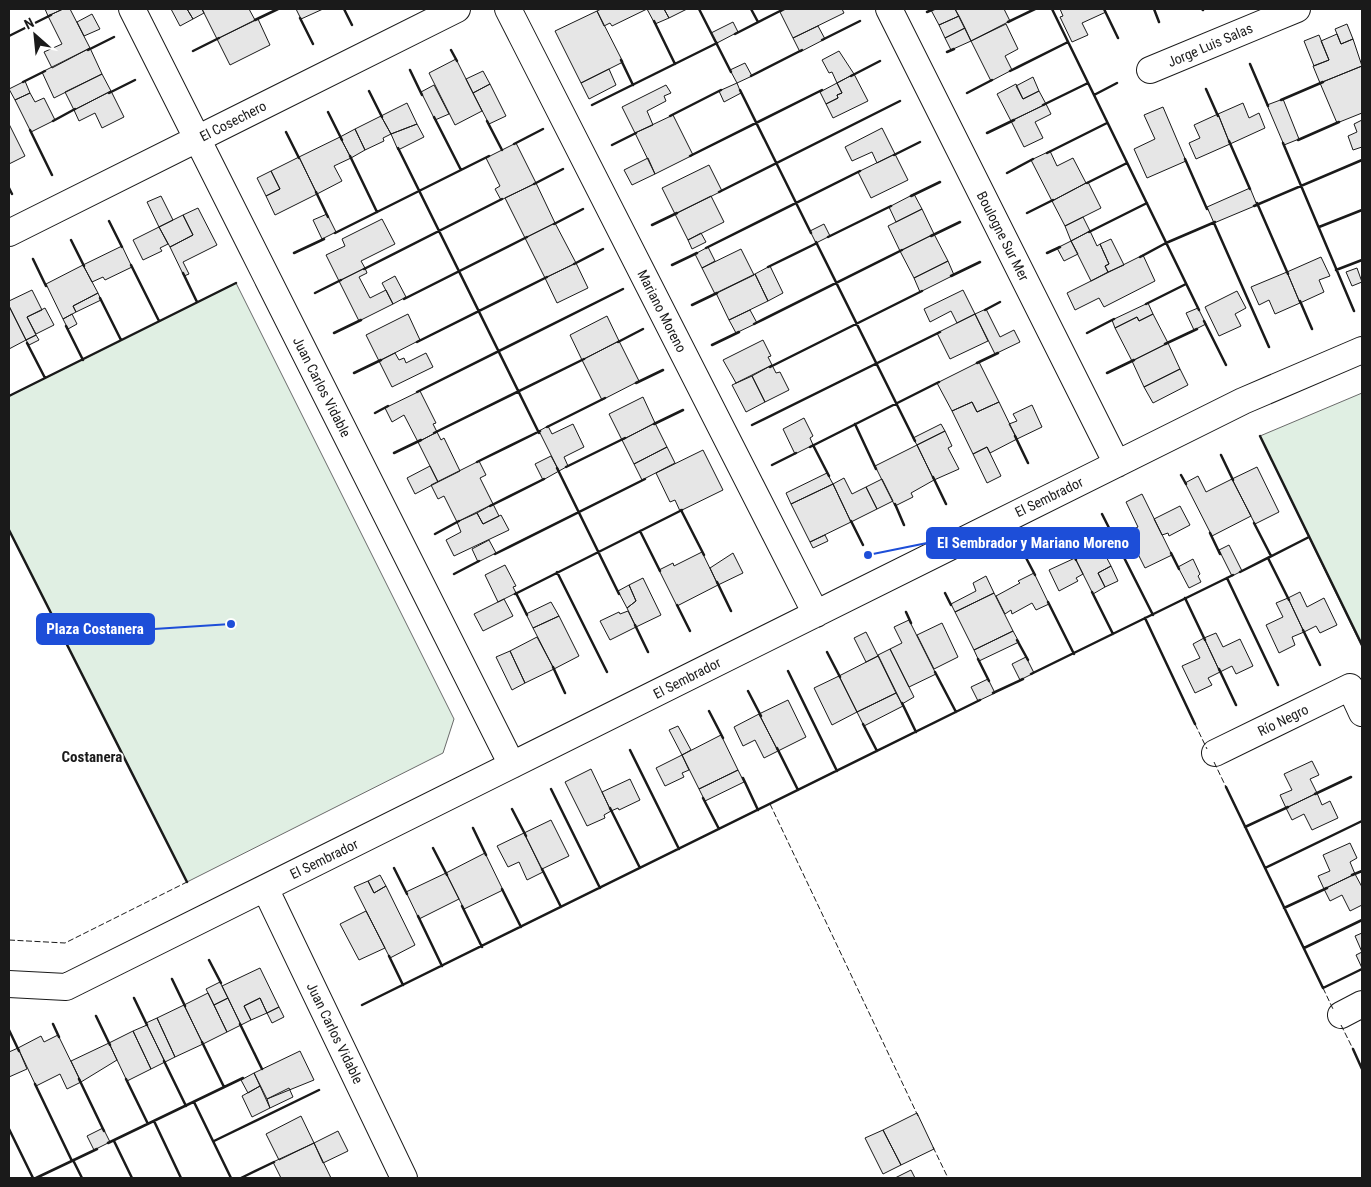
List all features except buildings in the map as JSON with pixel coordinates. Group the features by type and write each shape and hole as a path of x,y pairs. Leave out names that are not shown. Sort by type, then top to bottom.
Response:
{"street":[{"name":"Juan Carlos Vidable","path":"132,9 512,766"},
{"name":"El Cosechero","path":"9,233 457,9"},
{"name":"Mariano Moreno","path":"508,9 816,614"},
{"name":"Boulogne Sur Mer","path":"889,9 1117,464"},
{"name":"Jorge Luis Salas","path":"1150,70 1297,9"},
{"name":"El Sembrador","path":"9,984 66,987 1243,401 1362,350"},
{"name":"Río Negro","path":"1215,754 1350,687 1362,713"},
{"name":"Juan Carlos Vidable","path":"265,888 404,1178"}],"green space":[{"path":"236,283 454,719 443,753 187,882 9,530 9,396"},
{"path":"1362,393 1362,647 1260,436"}],"fence":[{"path":"1195,724 1207,749"},
{"path":"1214,762 1226,787"},
{"path":"770,804 918,1116"},
{"path":"9,940 65,943 187,882"},
{"path":"1323,988 1333,1009"},
{"path":"1341,1025 1353,1049"},
{"path":"933,1147 948,1178"}],"wall":[{"path":"255,20 278,9"},
{"path":"344,9 352,25"},
{"path":"699,9 731,72"},
{"path":"751,9 758,22"},
{"path":"927,12 934,9"},
{"path":"1008,22 1035,9"},
{"path":"1052,9 1199,310"},
{"path":"1104,9 1118,38"},
{"path":"1154,9 1159,22"},
{"path":"735,34 782,10"},
{"path":"9,36 51,15"},
{"path":"300,18 313,44"},
{"path":"654,21 675,64"},
{"path":"822,40 860,21"},
{"path":"88,50 114,37"},
{"path":"193,51 219,38"},
{"path":"1010,71 1068,42"},
{"path":"592,105 717,43"},
{"path":"947,52 954,49"},
{"path":"451,50 457,61"},
{"path":"751,76 802,50"},
{"path":"621,60 633,85"},
{"path":"851,76 880,61"},
{"path":"1250,64 1268,106"},
{"path":"410,70 422,95"},
{"path":"23,82 45,71"},
{"path":"109,93 135,80"},
{"path":"967,93 992,80"},
{"path":"1281,100 1323,82"},
{"path":"1043,105 1088,83"},
{"path":"1094,95 1117,83"},
{"path":"1206,89 1218,116"},
{"path":"670,116 721,90"},
{"path":"740,90 811,233"},
{"path":"690,156 822,90"},
{"path":"369,91 382,117"},
{"path":"719,192 900,101"},
{"path":"53,121 75,109"},
{"path":"328,112 342,140"},
{"path":"434,117 461,170"},
{"path":"987,133 1014,120"},
{"path":"487,121 502,150"},
{"path":"1298,140 1339,122"},
{"path":"1047,153 1107,123"},
{"path":"514,144 543,129"},
{"path":"30,130 52,175"},
{"path":"286,132 299,158"},
{"path":"612,145 636,133"},
{"path":"1229,141 1250,189"},
{"path":"894,155 920,142"},
{"path":"1283,143 1354,311"},
{"path":"398,148 539,433"},
{"path":"350,156 377,212"},
{"path":"335,233 489,156"},
{"path":"1007,173 1033,159"},
{"path":"1185,159 1207,209"},
{"path":"1254,206 1362,160"},
{"path":"1087,183 1127,163"},
{"path":"534,184 563,169"},
{"path":"706,248 860,171"},
{"path":"911,196 940,182"},
{"path":"9,188 12,194"},
{"path":"316,192 328,217"},
{"path":"364,269 502,199"},
{"path":"1027,213 1053,200"},
{"path":"1089,232 1147,203"},
{"path":"1257,203 1288,274"},
{"path":"828,237 891,206"},
{"path":"554,224 583,209"},
{"path":"1319,227 1362,210"},
{"path":"652,225 677,213"},
{"path":"109,221 122,247"},
{"path":"931,236 960,222"},
{"path":"1140,257 1166,243 1215,222"},
{"path":"1214,223 1269,347"},
{"path":"404,299 527,237"},
{"path":"294,253 324,239"},
{"path":"71,240 84,266"},
{"path":"816,242 915,441"},
{"path":"768,267 817,243"},
{"path":"1047,253 1060,247"},
{"path":"574,264 603,249"},
{"path":"754,324 902,250"},
{"path":"672,265 697,253"},
{"path":"33,259 46,286"},
{"path":"1336,270 1362,260"},
{"path":"951,276 980,262"},
{"path":"131,265 159,321"},
{"path":"183,273 197,302"},
{"path":"417,342 547,277"},
{"path":"315,293 341,280"},
{"path":"9,396 236,283"},
{"path":"1146,304 1186,284"},
{"path":"417,392 623,289"},
{"path":"770,367 922,291"},
{"path":"692,305 717,293"},
{"path":"100,298 121,340"},
{"path":"1300,301 1312,329"},
{"path":"985,310 1000,302"},
{"path":"1087,333 1114,319"},
{"path":"334,333 361,320"},
{"path":"1204,321 1226,365"},
{"path":"66,326 83,360"},
{"path":"618,342 643,329"},
{"path":"1165,344 1197,329"},
{"path":"712,345 739,332"},
{"path":"752,425 940,332"},
{"path":"27,343 45,378"},
{"path":"977,363 998,353"},
{"path":"434,433 584,359"},
{"path":"354,373 381,360"},
{"path":"1107,373 1134,360"},
{"path":"636,383 663,370"},
{"path":"810,447 939,382"},
{"path":"547,427 605,398"},
{"path":"375,413 388,406"},
{"path":"654,424 683,410"},
{"path":"855,424 876,469"},
{"path":"477,462 540,431"},
{"path":"1015,436 1028,463"},
{"path":"1260,436 1362,645"},
{"path":"566,467 625,438"},
{"path":"394,453 421,440"},
{"path":"813,445 829,476"},
{"path":"772,465 796,453"},
{"path":"1221,455 1233,480"},
{"path":"557,468 619,594"},
{"path":"1181,475 1186,484"},
{"path":"933,477 946,504"},
{"path":"490,506 544,479"},
{"path":"495,554 645,479"},
{"path":"895,504 904,525"},
{"path":"681,510 704,555"},
{"path":"515,594 682,510"},
{"path":"1102,514 1153,615"},
{"path":"435,534 459,521"},
{"path":"851,521 863,545"},
{"path":"1254,523 1271,556"},
{"path":"9,530 187,882"},
{"path":"640,531 660,571"},
{"path":"1210,533 1220,554"},
{"path":"1063,534 1076,560"},
{"path":"1240,572 1309,537"},
{"path":"1171,553 1179,569"},
{"path":"1024,554 1035,575"},
{"path":"1268,558 1289,600"},
{"path":"454,574 479,561"},
{"path":"557,572 607,672"},
{"path":"1031,674 1233,575"},
{"path":"1227,578 1278,685"},
{"path":"717,582 731,611"},
{"path":"1092,592 1113,634"},
{"path":"516,593 527,615"},
{"path":"945,593 951,605"},
{"path":"1185,598 1205,640"},
{"path":"1048,602 1074,654"},
{"path":"677,605 690,631"},
{"path":"906,612 911,623"},
{"path":"1145,618 1195,724"},
{"path":"635,625 648,652"},
{"path":"1303,630 1320,665"},
{"path":"1017,640 1028,660"},
{"path":"827,652 840,677"},
{"path":"978,659 989,681"},
{"path":"553,667 565,693"},
{"path":"1219,669 1236,705"},
{"path":"788,671 837,771"},
{"path":"935,672 956,712"},
{"path":"993,693 1023,679"},
{"path":"748,691 761,716"},
{"path":"362,1005 980,700"},
{"path":"902,703 916,732"},
{"path":"709,711 723,738"},
{"path":"863,724 877,751"},
{"path":"777,748 798,790"},
{"path":"630,750 679,849"},
{"path":"1315,794 1351,777"},
{"path":"743,778 758,810"},
{"path":"1226,787 1323,988 1362,969"},
{"path":"551,789 600,888"},
{"path":"703,798 719,829"},
{"path":"1245,827 1288,807"},
{"path":"610,808 640,868"},
{"path":"512,809 526,836"},
{"path":"1265,868 1362,821"},
{"path":"473,828 486,855"},
{"path":"433,848 447,875"},
{"path":"394,868 407,894"},
{"path":"542,869 561,907"},
{"path":"1352,875 1362,871"},
{"path":"1284,908 1327,888"},
{"path":"502,889 521,927"},
{"path":"462,906 482,947"},
{"path":"418,916 442,966"},
{"path":"1304,948 1362,920"},
{"path":"389,956 403,985"},
{"path":"209,960 221,983"},
{"path":"172,979 185,1006"},
{"path":"134,998 147,1025"},
{"path":"96,1016 110,1045"},
{"path":"53,1024 59,1037"},
{"path":"240,1024 262,1069"},
{"path":"9,1030 19,1051"},
{"path":"202,1042 224,1087"},
{"path":"1353,1049 1362,1069"},
{"path":"164,1061 186,1106"},
{"path":"108,1143 243,1078"},
{"path":"79,1079 104,1131"},
{"path":"126,1079 148,1124"},
{"path":"35,1084 72,1161"},
{"path":"214,1141 319,1090"},
{"path":"194,1102 231,1178"},
{"path":"154,1121 181,1178"},
{"path":"9,1129 33,1178"},
{"path":"114,1141 132,1178"},
{"path":"36,1178 97,1149"},
{"path":"73,1160 82,1178"},
{"path":"241,1178 274,1162"}],"place":[{"name":"El Sembrador y Mariano Moreno","path":"868,555"},
{"name":"Plaza Costanera","path":"231,624"}],"district":[{"name":"Costanera","path":"92,757"}]}
